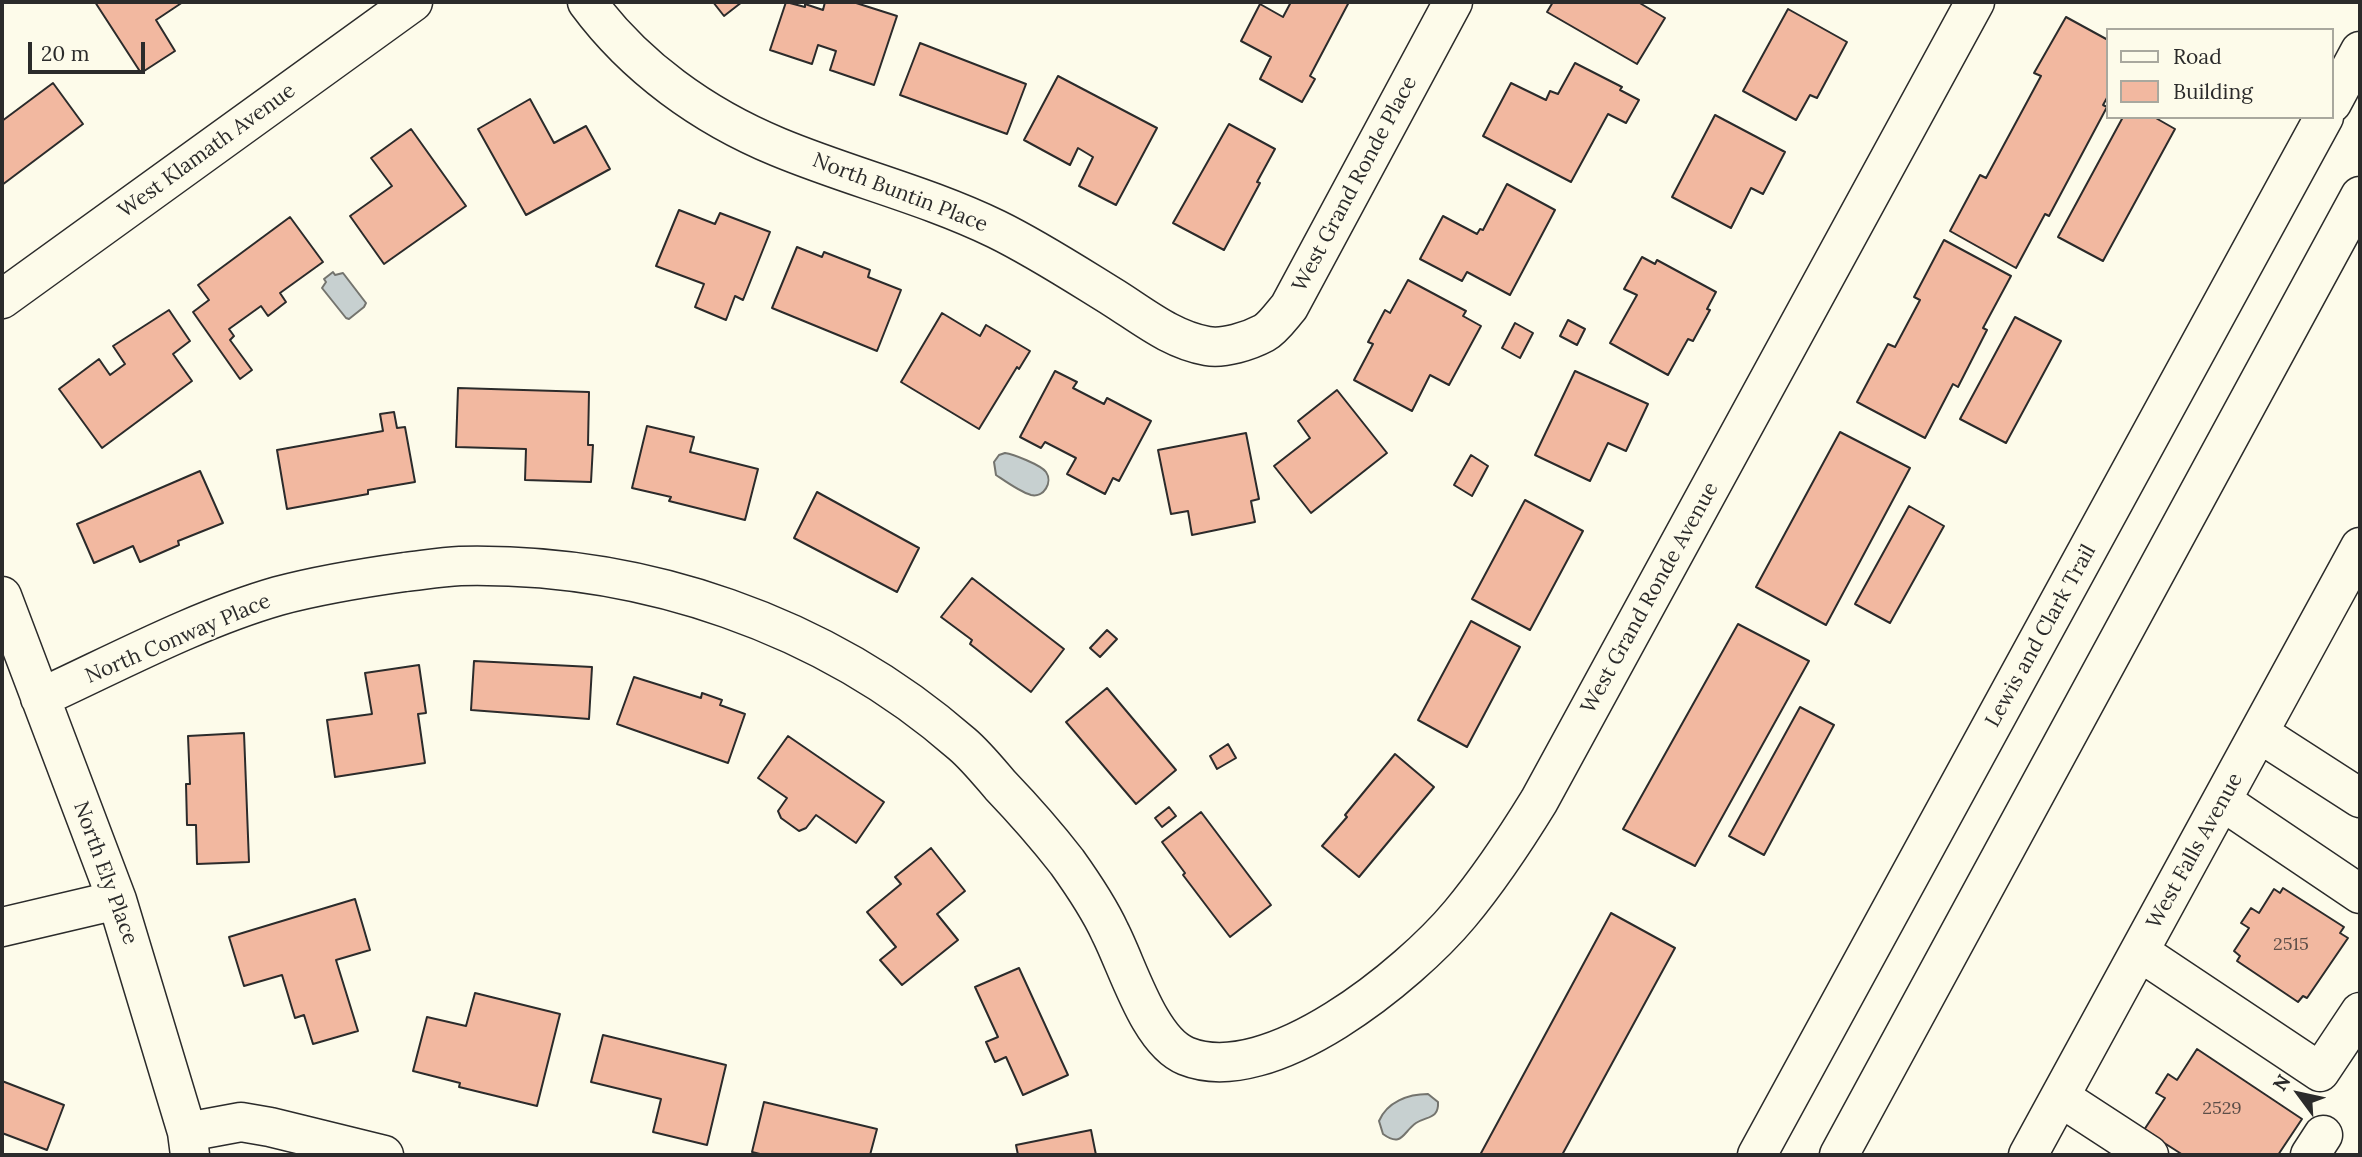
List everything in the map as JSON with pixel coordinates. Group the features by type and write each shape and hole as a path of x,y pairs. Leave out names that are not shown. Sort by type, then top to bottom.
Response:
{"main road":[{"name":"West Klamath Avenue","path":"2,299 413,2"},
{"name":"North Buntin Place","path":"587,2 610,33 640,63 676,91 724,121 777,147 904,191 994,228 1040,252 1177,338 1210,346 1236,343"},
{"name":"West Grand Ronde Place","path":"1236,343 1265,332 1289,307 1453,2"},
{"name":"West Grand Ronde Avenue","path":"1200,1059 1222,1063 1251,1060 1293,1044 1338,1019 1396,977 1457,918 1503,860 1539,800 1975,2"},
{"path":"2334,99 2360,51"},
{"name":"Lewis and Clark Trail","path":"1758,1155 2323,119"},
{"path":"1839,1155 2360,196"},
{"name":"North Conway Place","path":"40,698 185,631 276,597 363,578 456,566 531,568 612,577 689,597 778,626 848,662 909,701 965,747 1067,862 1108,928 1157,1031 1170,1046 1185,1056 1200,1059"},
{"name":"West Falls Avenue","path":"2028,1155 2259,733 2356,567"},
{"name":"North Ely Place","path":"2,596 117,900 189,1144"},
{"path":"2259,733 2360,798"},
{"path":"2222,802 2360,894"},
{"path":"2,927 117,900"},
{"path":"2140,952 2320,1072 2360,1012"},
{"path":"2060,1097 2149,1155"},
{"path":"189,1144 241,1122 270,1126 384,1155"}],"shaded area":[{"path":"333,272 335,275 343,273 366,303 349,319 322,288 326,282 324,279"},
{"path":"1005,453 1033,463 1046,472 1048,484 1043,492 1036,495 1027,494 996,475 994,462 999,455"},
{"path":"1428,1094 1438,1102 1437,1111 1432,1116 1416,1123 1398,1139 1383,1134 1379,1121 1387,1109 1406,1098"}],"building":[{"path":"95,2 183,2 156,20 175,51 141,73"},
{"path":"713,2 742,2 724,16"},
{"path":"786,2 823,10 825,2 853,2 897,16 874,85 830,70 836,51 818,45 812,64 770,50"},
{"path":"1291,2 1349,2 1310,76 1315,79 1302,102 1260,79 1271,57 1241,41 1260,4 1283,17"},
{"path":"1553,2 1638,2 1665,18 1637,64 1547,12"},
{"path":"1788,9 1847,42 1817,98 1810,95 1796,120 1743,91"},
{"path":"2066,17 2106,39 2106,100 2103,105 2106,109 2049,216 2045,214 2016,268 1950,231 1980,175 1986,178 2041,76 2034,73"},
{"path":"920,43 1026,84 1007,134 900,95"},
{"path":"1575,63 1622,87 1620,90 1639,100 1626,123 1608,114 1571,182 1483,136 1511,83 1546,100 1550,91 1558,94"},
{"path":"1058,76 1157,128 1116,205 1079,186 1093,157 1078,148 1070,165 1024,140"},
{"path":"53,83 83,124 2,185 2,121"},
{"path":"530,99 554,143 586,126 610,169 526,215 478,129"},
{"path":"1715,115 1785,152 1763,194 1751,188 1731,228 1672,197"},
{"path":"2122,119 2158,119 2175,129 2103,261 2058,237"},
{"path":"1229,124 1275,149 1224,250 1173,223"},
{"path":"411,129 466,206 384,264 350,216 392,186 371,158"},
{"path":"1507,184 1555,210 1510,295 1467,272 1462,281 1420,259 1443,216 1477,234 1480,229 1483,230"},
{"path":"679,210 715,224 720,213 770,232 743,300 735,296 726,320 695,307 704,284 656,266"},
{"path":"290,217 323,262 280,293 286,302 268,316 261,306 229,329 234,336 230,340 252,370 240,379 193,312 209,300 198,285"},
{"path":"1944,240 2011,276 1983,328 1987,330 1958,387 1953,384 1925,438 1857,402 1888,344 1895,347 1920,300 1914,297"},
{"path":"797,247 822,257 824,252 870,270 868,277 901,290 877,351 772,308"},
{"path":"1642,257 1655,264 1657,260 1716,292 1707,309 1710,310 1693,341 1688,339 1668,375 1610,343 1637,295 1624,289"},
{"path":"1408,280 1466,311 1463,316 1481,326 1449,385 1430,375 1412,411 1354,380 1373,344 1368,342 1385,310 1390,313"},
{"path":"169,310 190,341 173,354 192,381 102,448 59,389 99,359 110,375 125,364 113,346"},
{"path":"942,313 980,336 986,325 1030,351 1019,369 1017,367 979,429 901,382"},
{"path":"2015,317 2061,341 2006,443 1960,419"},
{"path":"1568,320 1585,329 1577,345 1560,336"},
{"path":"1515,323 1533,333 1520,358 1502,348"},
{"path":"1055,371 1077,382 1073,388 1104,404 1107,398 1151,421 1119,481 1113,478 1105,494 1067,474 1076,458 1045,442 1041,448 1020,437"},
{"path":"1575,371 1648,404 1626,451 1608,443 1590,481 1535,455"},
{"path":"458,388 589,392 588,445 593,445 591,482 525,480 526,449 456,447"},
{"path":"1337,390 1387,453 1311,513 1274,466 1310,438 1298,421"},
{"path":"394,412 397,428 405,427 415,482 287,509 277,450 383,431 380,414"},
{"path":"647,426 694,437 690,452 758,469 745,520 669,501 671,497 632,488"},
{"path":"1840,432 1910,468 1826,625 1756,587"},
{"path":"1246,433 1259,499 1251,501 1255,522 1192,535 1188,511 1171,514 1158,450"},
{"path":"1471,455 1488,466 1472,496 1454,485"},
{"path":"200,471 223,523 178,541 179,545 140,562 133,546 94,563 77,524"},
{"path":"817,492 919,548 897,592 794,538"},
{"path":"1525,500 1583,531 1530,630 1472,599"},
{"path":"1909,506 1944,526 1890,623 1855,604"},
{"path":"972,578 1064,649 1031,692 970,644 972,640 941,617"},
{"path":"1471,621 1520,647 1467,747 1418,720"},
{"path":"1738,624 1809,661 1695,866 1623,829"},
{"path":"1107,630 1117,639 1100,657 1090,648"},
{"path":"474,661 592,667 589,719 471,710"},
{"path":"419,665 426,713 418,714 425,763 335,777 327,720 372,714 365,673"},
{"path":"634,677 701,698 702,693 722,700 720,705 745,714 728,763 617,724"},
{"path":"1107,688 1176,770 1136,804 1066,722"},
{"path":"1800,707 1834,725 1764,855 1729,836"},
{"path":"244,733 249,862 197,864 196,825 187,825 186,784 190,784 188,736"},
{"path":"788,736 884,802 856,843 816,815 806,828 799,831 781,818 778,811 787,798 758,778"},
{"path":"1228,744 1236,758 1217,769 1210,756"},
{"path":"1395,754 1434,787 1359,877 1322,846"},
{"path":"1169,807 1176,816 1162,827 1155,818"},
{"path":"1201,812 1271,905 1230,937 1183,875 1185,873 1162,842"},
{"path":"931,848 965,891 937,914 958,940 902,985 880,960 896,947 867,912 901,884 895,877"},
{"path":"2283,888 2344,927 2340,933 2348,938 2307,998 2303,996 2298,1002 2237,961 2240,956 2234,951 2249,928 2241,923 2251,908 2259,913 2274,889 2280,893"},
{"path":"355,899 370,950 336,960 358,1031 313,1044 304,1015 295,1018 282,975 244,986 229,937"},
{"path":"1611,913 1675,948 1562,1155 1480,1155"},
{"path":"1019,968 1068,1075 1023,1095 1006,1057 995,1062 986,1042 998,1037 975,987"},
{"path":"475,993 560,1014 537,1106 459,1087 460,1083 413,1071 427,1017 466,1026"},
{"path":"603,1035 726,1065 707,1145 653,1132 661,1099 591,1082"},
{"path":"2197,1049 2302,1119 2278,1155 2183,1155 2144,1130 2165,1098 2156,1093 2168,1074 2177,1080"},
{"path":"2,1081 64,1105 47,1150 2,1133"},
{"path":"764,1102 877,1129 870,1155 764,1155 752,1152"},
{"path":"1091,1130 1096,1155 1018,1155 1016,1145"}]}
